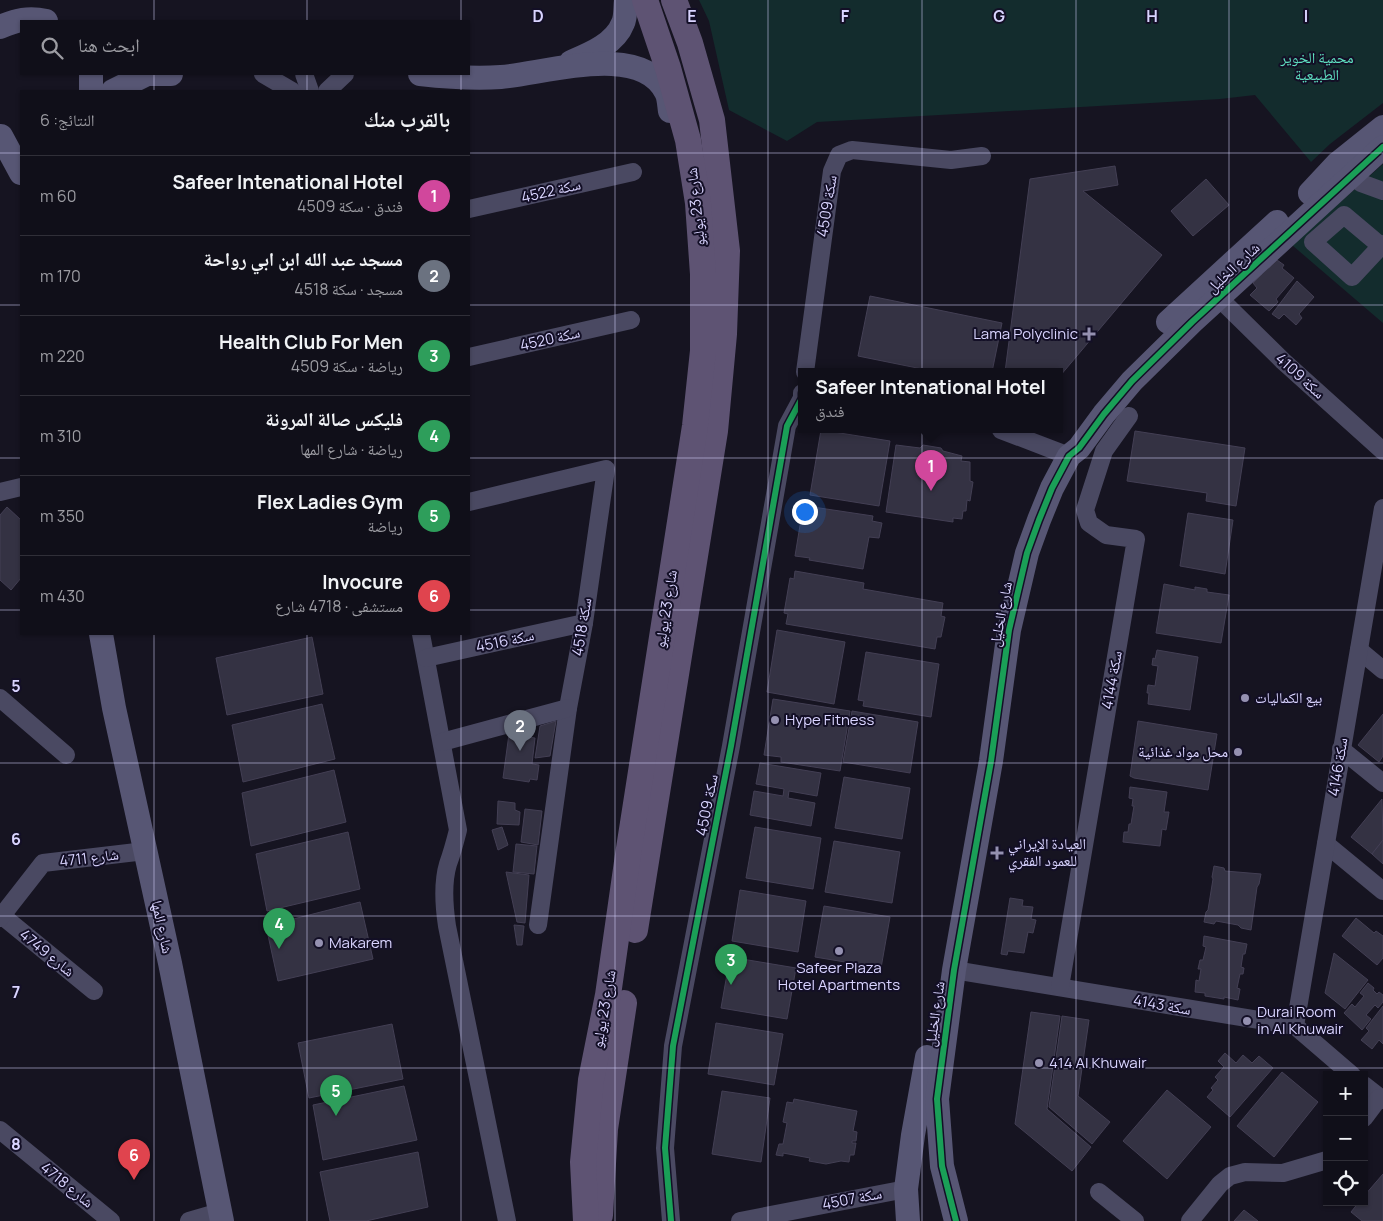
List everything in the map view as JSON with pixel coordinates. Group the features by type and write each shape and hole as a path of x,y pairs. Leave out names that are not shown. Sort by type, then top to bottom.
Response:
{"main road":[{"name":"شارع 23 يوليو","path":"597,1218 583,1162 591,1080 608,995 695,426 704,351 703,274 698,203 688,140 668,68 645,0"},
{"name":"شارع 23 يوليو","path":"597,1218 605,1130 615,1056 715,431 724,334 727,252 712,120 690,43 674,0"}],"street":[{"path":"558,68 592,54 612,39 623,23 626,0"},
{"path":"25,20 40,20"},
{"path":"6,22 20,21"},
{"path":"430,75 502,77 592,64 635,66 654,77 666,92 685,170 703,274"},
{"path":"91,75 91,90"},
{"path":"114,90 141,75"},
{"path":"265,75 290,90"},
{"path":"304,75 310,90"},
{"path":"328,90 344,75"},
{"name":"شارع الخليل","path":"1069,456 1079,448 1104,414 1144,369 1179,333 1219,298 1344,170 1383,127"},
{"path":"8,138 20,170"},
{"name":"شارع الخليل","path":"956,1221 942,1166 937,1099 954,970 991,761 1009,630 1027,553 1039,520 1052,488 1069,456 1073,437 1093,406 1139,351 1204,288 1316,186 1383,147"},
{"name":"سكة 4509","path":"806,368 832,171 839,155 852,150 951,160 982,156"},
{"path":"1344,170 1361,183 1383,191"},
{"name":"سكة 4522","path":"470,209 633,172"},
{"name":"سكة 4109","path":"1219,298 1283,361 1383,451"},
{"name":"سكة 4520","path":"470,357 631,320"},
{"name":"سكة 4509","path":"671,1221 665,1148 673,1046 731,746 787,426 798,405"},
{"name":"سكة 4144","path":"1060,987 1136,539 1106,534 1089,523 1085,510 1104,451 1129,416"},
{"path":"1009,433 1069,456"},
{"name":"سكة 4518","path":"470,502 606,469 584,623 568,708 538,925"},
{"path":"0,492 20,487"},
{"name":"سكة 4146","path":"1295,1026 1383,508"},
{"name":"سكة 4516","path":"426,658 584,623"},
{"name":"شارع المها","path":"100,635 145,851 167,946 221,1217"},
{"path":"421,635 458,830 454,852 448,865 443,900 506,1221"},
{"path":"1359,650 1383,670"},
{"path":"0,698 66,754"},
{"path":"442,742 568,708"},
{"path":"1341,748 1383,783"},
{"path":"1326,844 1383,891"},
{"name":"4711 شارع","path":"1,916 44,863 145,851"},
{"name":"4749 شارع","path":"1,916 94,991"},
{"name":"شارع الخليل","path":"908,1221 906,1189 913,1135 931,1031 954,970"},
{"name":"سكة 4143","path":"954,970 1295,1026"},
{"path":"1295,1026 1347,1071"},
{"path":"1366,1116 1381,1099 1368,1088"},
{"name":"4718 شارع","path":"0,1130 111,1221"},
{"path":"1190,1221 1220,1184 1230,1176 1245,1172 1283,1173 1324,1161"},
{"name":"سكة 4507","path":"740,1221 906,1189"},
{"path":"1098,1192 1135,1221"},
{"path":"189,1221 221,1217"}],"green space":[{"name":"محمية الخوير الطبيعية","path":"699,0 1383,0 1383,103 1330,144 1311,162 1255,95 1220,99 817,122 787,141 729,110 709,21"},
{"path":"1383,164 1383,323 1292,245"}],"building":[{"path":"1115,166 1118,185 1083,191 1162,255 1063,372 1063,368 1006,368 1030,179"},
{"path":"1206,179 1229,205 1193,236 1171,211"},
{"path":"1277,260 1284,265 1282,268 1294,278 1276,299 1278,302 1269,311 1250,295 1257,288 1253,283 1262,274 1261,272 1266,267 1269,268"},
{"path":"1297,281 1314,297 1299,314 1302,318 1296,325 1284,314 1279,319 1272,314"},
{"path":"870,296 1002,323 993,368 917,368 858,356"},
{"path":"1135,431 1245,448 1236,506 1206,501 1207,493 1127,481"},
{"path":"820,433 840,433 890,441 879,506 810,495"},
{"path":"896,445 920,448 923,445 941,448 943,451 962,456 961,461 970,462 970,481 973,482 970,501 967,500 966,511 963,511 962,519 953,518 953,522 886,512"},
{"path":"7,507 20,519 20,579 11,590 0,580 0,515"},
{"path":"803,507 873,516 872,521 882,523 879,538 869,537 863,569 795,556"},
{"path":"1188,513 1233,520 1225,574 1180,566"},
{"path":"795,571 864,583 863,589 943,603 941,616 945,617 941,637 937,637 935,649 786,624 788,614 784,613 790,578 794,579"},
{"path":"1164,584 1195,590 1195,587 1207,589 1207,592 1229,595 1221,643 1156,633"},
{"path":"777,630 845,642 834,704 767,692"},
{"path":"312,637 323,694 227,715 216,658"},
{"path":"1157,650 1198,657 1190,710 1148,704 1148,685 1155,686 1158,666 1152,665"},
{"path":"866,652 939,664 931,717 863,706 864,701 858,700"},
{"path":"773,699 850,711 840,771 781,762 781,757 764,755"},
{"path":"322,704 335,759 243,782 232,725"},
{"path":"852,711 918,722 910,773 843,762"},
{"path":"1383,714 1383,756 1379,762 1358,745"},
{"path":"556,721 550,756 535,758 540,726"},
{"path":"1138,721 1217,734 1208,790 1130,776"},
{"path":"532,725 531,738 509,734 509,731"},
{"path":"509,734 535,738 532,764 539,765 537,780 530,779 529,782 503,778"},
{"path":"760,763 821,773 817,796 789,791 788,798 815,803 811,826 750,815 754,791 783,796 784,789 756,784"},
{"path":"334,770 346,822 251,846 242,793"},
{"path":"844,777 910,788 902,839 835,828"},
{"path":"1130,787 1167,792 1164,812 1169,812 1166,830 1162,829 1160,846 1123,842 1124,832 1128,832 1129,824 1131,824 1134,806 1132,806 1133,799 1129,798"},
{"path":"1382,799 1383,840 1372,854 1351,837"},
{"path":"498,801 515,803 515,810 520,812 519,825 497,824"},
{"path":"525,809 542,811 538,845 521,842"},
{"path":"502,827 508,845 498,850 492,830"},
{"path":"755,827 821,838 813,889 746,878"},
{"path":"348,832 360,889 267,911 256,854"},
{"path":"1383,840 1383,864 1372,854"},
{"path":"834,841 900,852 892,903 825,892"},
{"path":"516,844 537,846 534,874 513,872"},
{"path":"1214,866 1224,868 1225,871 1261,874 1257,887 1251,930 1241,928 1238,925 1216,921 1214,924 1204,922 1208,910"},
{"path":"506,872 529,875 525,923 517,922"},
{"path":"740,890 806,901 798,952 732,941"},
{"path":"1010,898 1023,900 1022,906 1033,907 1031,919 1036,920 1033,933 1028,932 1024,953 1008,951 1007,955 1001,954"},
{"name":"Makarem","path":"360,902 373,959 278,981 266,926"},
{"path":"824,906 890,917 881,968 815,957"},
{"path":"1356,918 1374,933 1376,931 1383,936 1383,958 1377,965 1342,936"},
{"path":"514,925 524,926 522,945 517,945"},
{"path":"1204,936 1247,944 1241,967 1244,968 1243,974 1240,974 1237,988 1240,989 1238,1000 1205,996 1205,993 1195,992 1196,980 1199,981 1201,969 1198,969 1200,960 1203,960 1206,947 1203,946"},
{"path":"1334,953 1368,980 1345,1009 1325,993"},
{"path":"730,957 796,968 787,1019 721,1008"},
{"path":"1368,983 1377,994 1379,992 1383,995 1383,1002 1378,1008 1375,1005 1366,1015 1371,1019 1362,1030 1344,1013 1352,1004 1355,1007 1364,996 1360,993"},
{"path":"1383,1006 1383,1044 1379,1040 1372,1049 1361,1040 1369,1031 1366,1028"},
{"name":"414 Al Khuwair","path":"1031,1012 1060,1016 1047,1109 1091,1147 1072,1171 1015,1124"},
{"path":"1062,1016 1089,1020 1078,1096 1110,1122 1092,1144 1049,1107"},
{"path":"716,1023 783,1034 774,1085 708,1074"},
{"path":"392,1024 403,1079 309,1098 298,1043"},
{"path":"1225,1053 1236,1063 1243,1055 1252,1063 1259,1056 1273,1068 1230,1117 1207,1097 1213,1090 1211,1088 1218,1080 1215,1077 1224,1067 1218,1061"},
{"path":"1282,1072 1318,1102 1274,1157 1237,1126"},
{"path":"404,1086 417,1140 323,1160 313,1105"},
{"path":"1167,1090 1211,1127 1167,1179 1123,1141"},
{"path":"722,1091 770,1098 761,1162 712,1154"},
{"path":"794,1099 857,1111 853,1131 857,1132 856,1141 852,1141 852,1143 856,1143 854,1155 850,1155 849,1162 841,1161 826,1164 809,1161 810,1158 783,1153 783,1156 776,1155 779,1144 783,1144 787,1123 783,1122 787,1102 793,1103"},
{"path":"418,1152 428,1207 366,1221 330,1221 320,1172"},
{"path":"1383,1174 1383,1221 1362,1221 1351,1212 1356,1206 1368,1206 1368,1191"},
{"path":"1244,1210 1258,1221 1234,1221"}],"cycle path":[{"path":"956,1221 942,1166 937,1099 954,970 991,761 1009,630 1027,553 1039,520 1052,488 1069,456 1079,448 1132,381 1192,322 1383,147"},
{"path":"671,1221 665,1148 673,1046 731,746 787,426 798,405"}],"place":[{"name":"Lama Polyclinic","path":"1089,334"},
{"name":"Safeer Intenational Hotel","path":"931,491"},
{"name":"بيع الكماليات","path":"1245,698"},
{"name":"Hype Fitness","path":"775,720"},
{"name":"مسجد عبد الله ابن ابي رواحة","path":"520,751"},
{"name":"محل مواد غذائية","path":"1238,752"},
{"name":"العيادة الإيراني للعمود الفقري","path":"997,853"},
{"name":"Makarem","path":"319,943"},
{"name":"فليكس صالة المرونة","path":"279,949"},
{"name":"Safeer Plaza Hotel Apartments","path":"839,951"},
{"name":"Health Club For Men","path":"731,985"},
{"name":"Durai Room in Al Khuwair","path":"1247,1021"},
{"name":"414 Al Khuwair","path":"1039,1063"},
{"name":"Flex Ladies Gym","path":"336,1116"},
{"name":"Invocure","path":"134,1180"}]}
